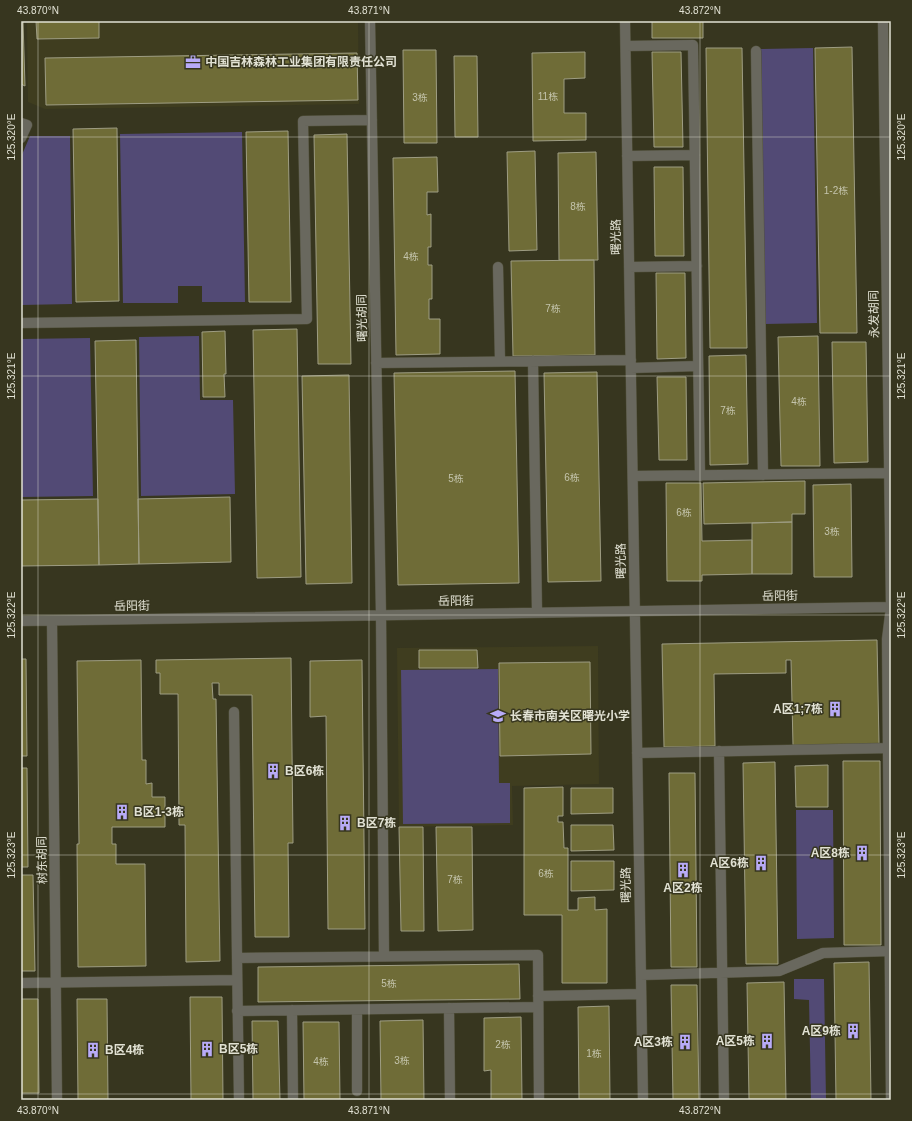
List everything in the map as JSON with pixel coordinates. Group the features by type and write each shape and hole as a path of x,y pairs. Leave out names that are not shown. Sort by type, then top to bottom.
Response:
{"street":[{"path":"370,21 380,21"},
{"name":"曙光胡同","path":"370,21 381,615 384,956"},
{"name":"曙光路","path":"625,21 643,1100"},
{"path":"883,21 891,21"},
{"name":"永发胡同","path":"883,21 888,91 891,607 887,639 889,748 890,1100"},
{"path":"626,46 693,45 700,476"},
{"path":"756,51 763,475"},
{"path":"21,323 307,319 303,121 372,120"},
{"path":"21,123 27,125 21,138"},
{"path":"627,156 695,155"},
{"path":"629,267 697,266"},
{"path":"498,267 500,361"},
{"path":"376,363 533,361 698,366"},
{"path":"533,361 537,612"},
{"path":"633,476 890,474"},
{"name":"岳阳街","path":"21,621 891,607"},
{"name":"树东胡同","path":"52,621 57,1100"},
{"path":"234,712 239,1100"},
{"path":"637,753 889,748"},
{"path":"719,751 724,1100"},
{"path":"640,975 779,971 823,953 890,951"},
{"path":"237,958 538,955 540,1100"},
{"path":"21,983 237,980"},
{"path":"538,996 641,994"},
{"path":"238,1011 538,1007"},
{"path":"449,1008 450,1100"},
{"path":"292,1010 293,1100"},
{"path":"356,1010 357,1091"}],"shaded area":[{"name":"中国吉林森林工业集团有限责任公司","path":"27,21 358,21 359,104 45,109 28,102"},
{"path":"813,48 817,323 765,324 761,49"},
{"path":"242,132 245,302 202,302 202,286 178,286 178,303 123,303 120,134"},
{"path":"30,136 70,136 72,304 21,305 21,157"},
{"path":"199,336 200,400 233,400 235,494 141,496 139,337"},
{"path":"90,338 93,496 21,497 21,339"},
{"name":"长春市南关区曙光小学","path":"598,646 599,784 512,786 513,825 399,827 397,648"},
{"path":"498,669 499,783 510,783 510,823 403,824 401,670"},
{"path":"796,810 833,810 834,938 797,939"},
{"path":"794,979 824,979 826,1100 811,1100 809,1000 794,999"}],"building":[{"path":"21,21 23,21 25,86 21,84"},
{"path":"36,21 99,21 99,38 37,39"},
{"path":"652,21 703,21 703,38 652,38"},
{"path":"852,47 857,333 820,333 815,48"},
{"path":"706,48 742,48 747,348 710,348"},
{"path":"403,50 436,50 437,143 404,143"},
{"path":"585,52 585,78 564,79 564,113 586,113 586,140 533,141 532,53"},
{"path":"652,52 681,52 683,147 654,147"},
{"path":"357,53 358,100 46,105 45,58"},
{"path":"454,56 477,56 478,137 455,137"},
{"path":"117,128 119,301 76,302 73,129"},
{"path":"288,131 291,302 249,302 246,132"},
{"path":"347,134 351,364 318,364 314,135"},
{"path":"535,151 537,250 509,251 507,152"},
{"path":"596,152 598,260 559,260 558,153"},
{"path":"437,157 438,192 427,192 427,215 431,214 431,247 428,247 428,265 432,265 432,299 429,299 429,319 440,319 440,354 396,355 393,158"},
{"path":"654,167 683,167 684,256 655,256"},
{"path":"594,260 595,355 513,356 511,261"},
{"path":"656,273 685,273 686,358 657,359"},
{"path":"297,329 301,577 257,578 253,330"},
{"path":"225,331 225,397 203,397 202,332"},
{"path":"818,336 820,466 781,466 778,337"},
{"path":"136,340 139,564 99,565 95,341"},
{"path":"832,342 866,342 868,462 834,463"},
{"path":"746,355 748,464 710,465 709,356"},
{"path":"515,371 519,583 398,585 394,373"},
{"path":"597,372 601,581 548,582 544,373"},
{"path":"349,375 352,583 306,584 302,376"},
{"path":"657,377 686,377 687,460 659,460"},
{"path":"805,481 805,514 792,514 792,522 704,524 703,483"},
{"path":"666,483 701,483 702,541 752,540 752,574 702,575 702,581 667,581"},
{"path":"851,484 852,577 814,577 813,485"},
{"path":"230,497 231,562 139,564 138,499"},
{"path":"98,499 99,565 21,566 21,500"},
{"path":"792,522 792,574 752,574 752,523"},
{"name":"A区1;7栋","path":"877,640 879,744 793,745 791,660 786,660 786,673 714,674 715,746 664,747 662,644"},
{"path":"419,650 477,650 478,668 419,668"},
{"name":"B区6栋","path":"291,658 293,843 288,843 289,937 255,937 252,695 219,695 219,683 212,683 213,699 216,699 220,961 186,962 185,825 179,825 178,694 160,694 160,673 156,673 156,660"},
{"path":"21,659 26,659 27,756 21,756"},
{"name":"B区1-3栋","path":"141,660 142,760 146,760 146,784 152,783 152,797 165,797 165,827 112,827 112,844 116,844 116,864 145,864 146,966 78,967 77,844 79,844 77,661"},
{"name":"B区7栋","path":"362,660 365,929 328,929 326,716 310,717 310,661"},
{"path":"590,662 591,754 500,756 499,663"},
{"name":"A区8栋","path":"843,761 880,761 881,945 844,945"},
{"name":"A区6栋","path":"775,762 778,964 746,964 743,763"},
{"path":"828,765 828,807 796,807 795,766"},
{"path":"21,768 27,768 28,867 21,867"},
{"name":"A区2栋","path":"669,773 695,773 697,967 671,967"},
{"path":"563,787 563,816 558,816 558,822 563,822 564,848 568,848 568,910 578,910 578,898 595,897 595,910 607,909 607,983 562,983 562,915 524,915 524,788"},
{"path":"571,788 613,788 613,813 571,814"},
{"path":"571,825 613,825 614,850 571,851"},
{"path":"399,827 423,827 424,931 401,931"},
{"path":"436,827 472,827 473,930 438,931"},
{"path":"571,861 614,861 614,890 571,891"},
{"path":"21,875 33,875 35,971 21,971"},
{"name":"A区9栋","path":"869,962 871,1100 836,1100 834,963"},
{"path":"519,964 520,999 258,1002 258,967"},
{"name":"A区5栋","path":"784,982 786,1100 749,1100 747,983"},
{"name":"A区3栋","path":"671,985 697,985 699,1100 673,1100"},
{"name":"B区5栋","path":"190,997 222,997 223,1100 191,1100"},
{"path":"21,999 38,999 39,1093 21,1093"},
{"name":"B区4栋","path":"77,999 107,999 108,1100 78,1100"},
{"path":"609,1006 610,1100 579,1100 578,1007"},
{"path":"521,1017 522,1100 491,1100 491,1070 484,1071 484,1018"},
{"path":"423,1020 424,1100 381,1100 380,1021"},
{"path":"252,1021 278,1021 280,1100 253,1100"},
{"path":"303,1022 339,1022 340,1100 304,1100"}],"place":[{"name":"中国吉林森林工业集团有限责任公司","path":"193,62"},
{"name":"A区1;7栋","path":"835,709"},
{"name":"长春市南关区曙光小学","path":"498,716"},
{"name":"B区6栋","path":"273,771"},
{"name":"B区1-3栋","path":"122,812"},
{"name":"B区7栋","path":"345,823"},
{"name":"A区8栋","path":"862,853"},
{"name":"A区6栋","path":"761,863"},
{"name":"A区2栋","path":"683,870"},
{"name":"A区9栋","path":"853,1031"},
{"name":"A区5栋","path":"767,1041"},
{"name":"A区3栋","path":"685,1042"},
{"name":"B区5栋","path":"207,1049"},
{"name":"B区4栋","path":"93,1050"}]}
